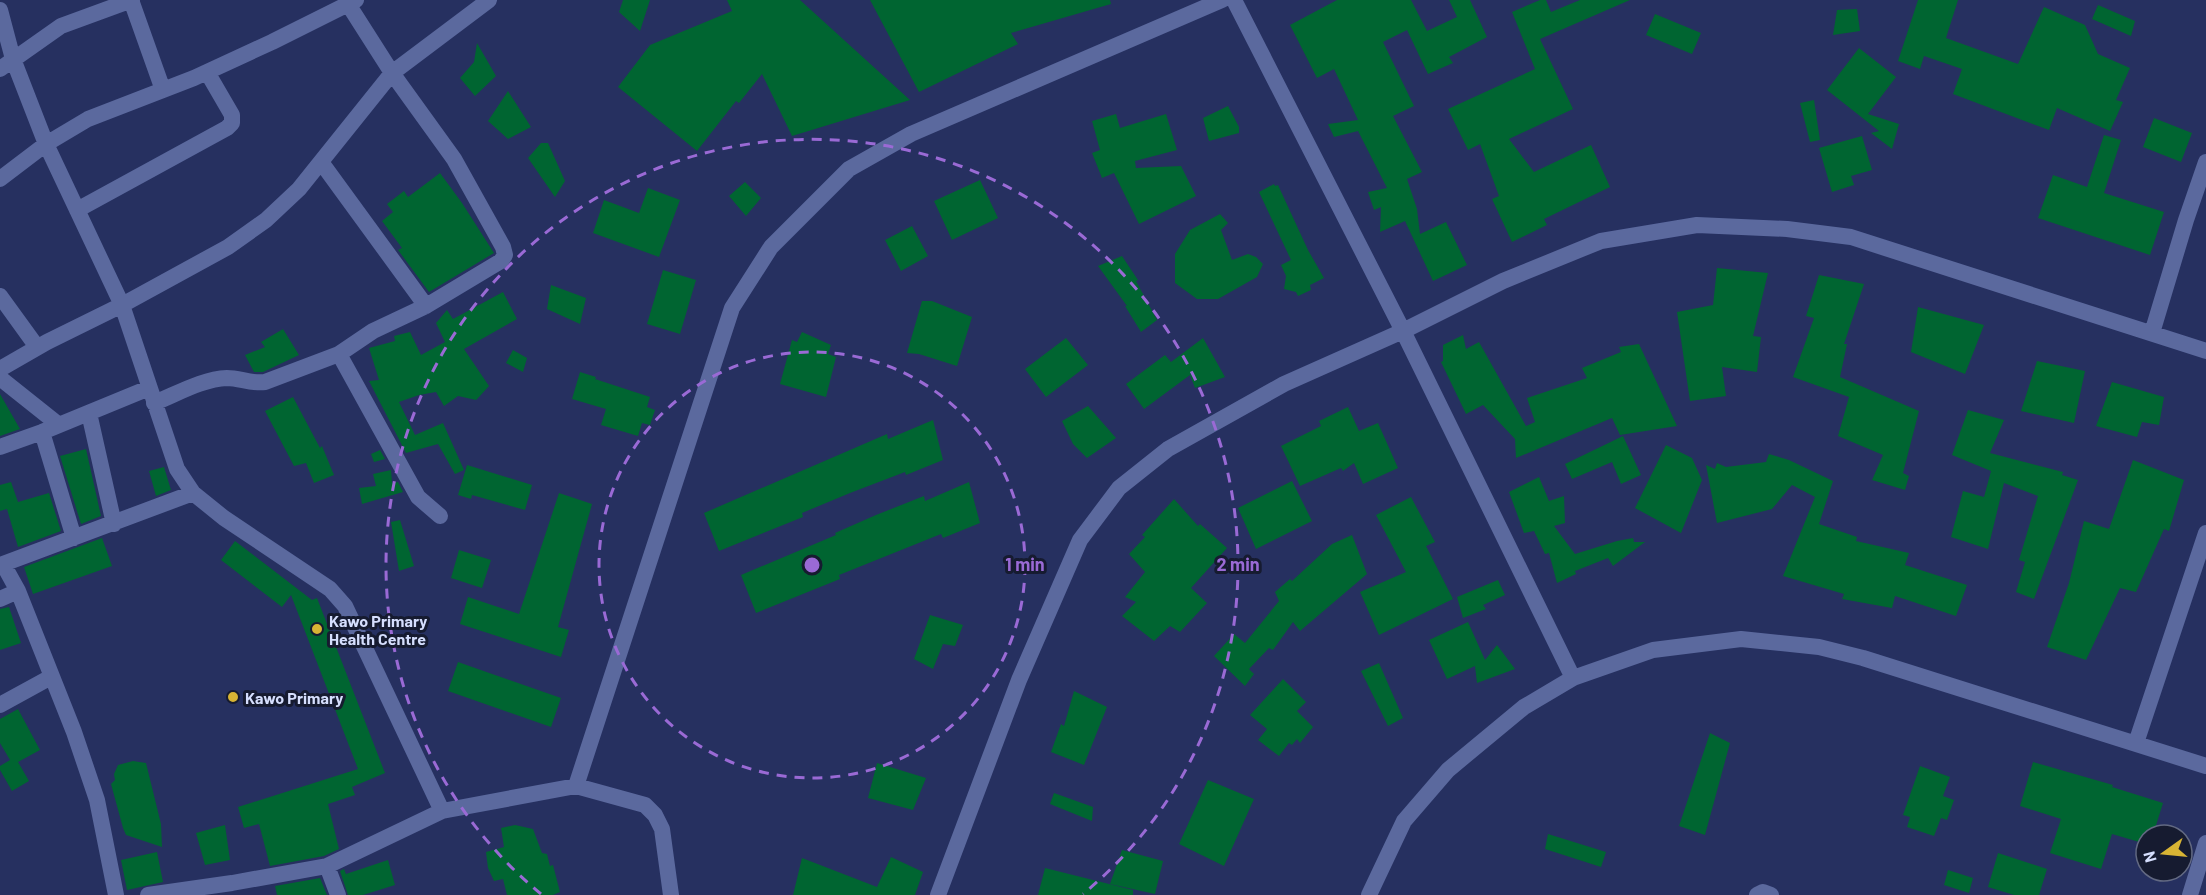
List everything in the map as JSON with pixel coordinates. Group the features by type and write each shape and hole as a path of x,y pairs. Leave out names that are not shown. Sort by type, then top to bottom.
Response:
{"street":[{"path":"7,64 61,26 131,0 163,90"},
{"path":"0,369 37,347 122,305 228,247 266,220 299,189 392,73 489,0"},
{"path":"576,786 732,308 771,247 849,169 910,134 1222,0"},
{"path":"1234,0 1403,331 1573,678"},
{"path":"0,179 46,144 88,119 207,72 352,2 392,73 454,159 503,247 505,255 501,261 426,306 374,331 339,354 265,382 254,384 229,378 210,380 89,413 0,447"},
{"path":"0,10 7,64 122,305 177,469 193,494 224,518 330,589 345,606 442,811"},
{"path":"77,210 227,128 232,123 232,115 207,72"},
{"path":"321,162 426,306"},
{"path":"2152,333 2206,162"},
{"path":"938,895 1019,680 1080,540 1119,488 1168,449 1284,384 1403,331 1503,281 1601,241 1697,225 1787,229 1851,237 2206,351"},
{"path":"0,296 37,347"},
{"path":"339,354 418,497 440,516"},
{"path":"0,378 59,425"},
{"path":"89,413 114,524"},
{"path":"42,432 74,538"},
{"path":"116,895 97,800 74,732 18,591 1,561 74,538 193,494"},
{"path":"2136,743 2206,533"},
{"path":"0,599 18,591"},
{"path":"1369,895 1404,821 1448,770 1524,707 1573,678 1653,650 1741,639 1819,647 1875,662 2206,766"},
{"path":"0,705 51,677"},
{"path":"148,895 235,889 327,866 442,811 576,786 645,805 655,814 663,829 671,895"},
{"path":"2190,895 2206,843"},
{"path":"327,866 338,895"},
{"path":"1757,895 1763,892 1771,895"}],"building":[{"path":"623,0 650,0 640,31 619,12"},
{"path":"727,0 800,0 910,100 792,136 762,74 739,103 736,101 697,151 618,87 650,45 732,11"},
{"path":"870,0 1110,0 1111,4 1011,33 1018,44 919,92"},
{"path":"1337,0 1411,0 1427,31 1457,17 1449,0 1470,0 1487,37 1449,57 1453,63 1428,74 1407,30 1383,42 1414,106 1393,116 1422,172 1407,179 1417,209 1420,234 1446,222 1467,265 1433,281 1405,221 1380,232 1381,207 1374,210 1368,192 1387,188 1358,131 1334,137 1328,124 1358,120 1334,69 1317,78 1290,25"},
{"path":"1540,0 1546,0 1551,12 1580,0 1630,0 1540,39 1573,109 1509,139 1534,172 1591,145 1610,187 1544,219 1547,225 1512,242 1492,199 1499,196 1480,144 1468,150 1448,109 1535,69 1512,12"},
{"path":"1918,0 1958,0 1946,38 2018,64 2044,7 2085,25 2098,54 2130,68 2116,100 2123,102 2110,131 2057,108 2049,130 1953,94 1962,69 1924,56 1920,69 1898,61"},
{"path":"2098,5 2135,21 2131,36 2092,19"},
{"path":"1857,9 1860,31 1833,35 1837,10"},
{"path":"1655,14 1701,33 1692,54 1646,35"},
{"path":"477,43 496,76 475,96 460,78 474,62"},
{"path":"1859,48 1896,77 1868,114 1899,124 1892,149 1871,133 1879,131 1827,90"},
{"path":"508,91 531,127 508,139 488,121"},
{"path":"1814,100 1820,140 1810,142 1800,103"},
{"path":"1228,106 1239,127 1239,133 1209,141 1203,118"},
{"path":"1116,114 1120,128 1166,114 1177,150 1135,161 1136,168 1181,166 1196,196 1139,224 1114,173 1102,178 1092,153 1100,150 1092,121"},
{"path":"2154,118 2192,133 2181,162 2143,147"},
{"path":"2104,135 2121,140 2104,193 2164,212 2150,255 2038,218 2053,175 2087,187"},
{"path":"1862,136 1872,170 1851,176 1854,185 1832,192 1819,148"},
{"path":"541,143 548,143 565,181 555,197 528,158"},
{"path":"440,173 494,253 429,292 398,250 402,248 382,221 393,212 387,204 404,191 408,197"},
{"path":"980,180 998,218 952,240 934,201"},
{"path":"745,182 761,198 746,216 729,196"},
{"path":"1274,184 1278,185 1308,250 1324,278 1310,285 1311,290 1298,296 1296,292 1284,289 1286,276 1281,265 1291,260 1259,192"},
{"path":"648,188 680,200 659,257 593,233 604,200 639,213"},
{"path":"1220,214 1228,223 1221,230 1232,260 1248,254 1256,257 1263,264 1257,277 1218,299 1197,299 1175,283 1175,254 1190,230"},
{"path":"912,226 928,256 901,271 885,240"},
{"path":"1122,256 1138,280 1136,281 1157,320 1141,332 1125,306 1127,306 1098,266"},
{"path":"1717,268 1768,273 1753,336 1761,337 1757,372 1722,367 1726,396 1690,401 1677,312 1713,305"},
{"path":"663,270 696,280 680,334 647,324"},
{"path":"1819,275 1864,284 1844,344 1847,344 1840,377 1919,411 1903,473 1909,476 1905,490 1872,480 1883,455 1838,436 1849,397 1793,377 1814,318 1806,316"},
{"path":"551,285 586,298 580,324 547,309"},
{"path":"503,292 517,319 464,349 489,386 479,397 476,400 458,396 444,406 436,392 399,402 415,435 443,423 464,470 455,474 438,444 406,453 369,381 379,380 369,348 395,341 394,336 410,332 421,355 445,342 436,323 447,310 453,319"},
{"path":"922,301 932,301 972,317 957,366 919,354 907,353"},
{"path":"1918,307 1984,325 1965,374 1911,352"},
{"path":"283,329 299,355 263,372 254,372 245,355 265,347 261,342"},
{"path":"802,332 831,345 828,354 836,357 826,397 780,384 792,340 797,342"},
{"path":"1463,335 1466,349 1479,342 1526,426 1535,422 1527,398 1587,378 1582,368 1621,352 1619,347 1639,344 1677,426 1620,435 1612,418 1516,458 1515,439 1483,405 1466,414 1441,362 1443,361 1443,345"},
{"path":"1066,338 1088,365 1046,397 1025,369"},
{"path":"1203,338 1225,377 1195,388 1190,375 1144,409 1126,384 1165,355 1171,362"},
{"path":"513,350 527,358 523,372 506,363"},
{"path":"2037,361 2085,371 2074,423 2021,411"},
{"path":"580,372 650,397 647,407 655,410 650,425 642,423 638,436 601,425 606,409 572,399"},
{"path":"2112,382 2164,397 2159,425 2142,422 2137,437 2096,426"},
{"path":"0,394 20,429 0,436"},
{"path":"293,397 320,448 322,446 334,475 314,483 306,463 294,466 265,411"},
{"path":"1088,406 1116,438 1087,458 1073,444 1062,421"},
{"path":"1348,407 1359,431 1378,423 1398,468 1363,484 1354,463 1343,471 1341,468 1300,486 1281,446 1321,426 1319,421"},
{"path":"1968,410 2004,420 1990,453 2063,472 2062,475 2078,480 2034,599 2016,592 2025,562 2019,560 2038,496 2004,483 1988,549 1951,537 1963,491 1984,497 1991,471 1952,455"},
{"path":"933,420 943,460 850,493 802,513 803,517 719,551 704,513 887,434 888,439"},
{"path":"1623,436 1641,475 1621,484 1612,462 1572,479 1565,464"},
{"path":"1666,445 1692,458 1702,480 1681,533 1635,508"},
{"path":"86,449 101,516 81,524 60,456"},
{"path":"380,450 385,459 374,462 371,454"},
{"path":"1769,454 1789,460 1833,481 1819,524 1857,537 1856,541 1909,553 1905,565 1967,585 1956,616 1895,596 1892,608 1842,599 1844,594 1783,576 1815,497 1792,485 1772,509 1717,523 1706,465 1715,469 1717,463 1726,467 1766,462"},
{"path":"2133,460 2184,480 2169,531 2164,529 2136,592 2120,588 2086,660 2047,647 2069,583 2084,521 2109,529"},
{"path":"467,465 532,485 525,510 472,495 471,499 458,495"},
{"path":"164,467 171,490 156,496 149,471"},
{"path":"391,470 392,483 398,482 403,492 362,504 359,488 376,486 373,474"},
{"path":"1539,477 1549,501 1564,496 1565,523 1554,526 1575,554 1633,538 1634,542 1645,542 1613,566 1608,558 1575,571 1576,574 1557,583 1549,553 1545,554 1534,531 1524,533 1509,492"},
{"path":"1292,481 1312,521 1256,549 1238,508"},
{"path":"11,482 18,502 49,493 61,531 18,547 7,509 0,511 0,485"},
{"path":"969,482 980,523 943,538 941,534 839,575 840,579 756,613 741,575 836,535 835,533 876,515 924,496 925,501"},
{"path":"559,493 592,504 558,627 569,630 561,657 460,624 468,597 519,614"},
{"path":"1411,497 1435,542 1426,546 1453,599 1379,635 1360,592 1406,572 1376,515"},
{"path":"1174,499 1198,526 1200,524 1227,548 1191,588 1207,603 1180,632 1170,626 1154,641 1122,616 1136,602 1125,597 1145,572 1129,554 1145,537 1142,535"},
{"path":"400,520 414,566 399,571 391,522"},
{"path":"1352,535 1367,574 1300,631 1293,622 1273,650 1269,648 1249,669 1254,674 1245,686 1214,656 1234,634 1245,643 1279,601 1275,592 1290,579 1292,581 1332,544"},
{"path":"102,538 112,566 33,594 24,567"},
{"path":"235,541 312,600 317,598 385,773 352,787 355,795 328,804 339,849 324,856 270,866 259,824 244,828 238,807 358,769 291,595 282,607 221,560"},
{"path":"459,550 491,560 482,588 451,578"},
{"path":"1498,580 1505,595 1483,605 1486,609 1463,618 1457,597"},
{"path":"9,607 21,643 0,650 0,609"},
{"path":"930,615 963,625 955,646 943,644 933,669 914,659"},
{"path":"1468,622 1485,660 1497,645 1515,669 1477,683 1475,666 1447,679 1429,640"},
{"path":"458,662 561,698 551,727 448,691"},
{"path":"1379,663 1403,718 1388,726 1361,671"},
{"path":"1283,679 1306,702 1297,711 1313,727 1300,743 1297,739 1292,745 1289,743 1279,756 1258,740 1267,729 1250,715"},
{"path":"1074,691 1107,707 1084,765 1051,752 1061,724 1064,726"},
{"path":"18,709 40,750 18,762 29,781 12,791 0,770 0,766 10,760 0,743 0,719"},
{"path":"1710,733 1730,743 1705,835 1679,826"},
{"path":"133,761 146,763 161,824 162,847 126,835 123,828 111,784 115,780 114,774 118,765"},
{"path":"2033,762 2113,785 2112,787 2163,803 2157,823 2134,823 2134,840 2112,834 2101,869 2050,853 2061,819 2020,806"},
{"path":"877,763 926,778 913,810 868,798"},
{"path":"1920,766 1950,777 1943,796 1954,800 1947,820 1941,818 1934,836 1907,827 1910,817 1903,815"},
{"path":"1208,780 1254,799 1224,866 1179,844"},
{"path":"1054,793 1093,807 1092,821 1050,804"},
{"path":"225,825 230,860 205,865 196,833"},
{"path":"515,825 533,829 542,853 547,854 550,866 553,865 560,892 553,895 507,895 503,879 494,881 488,868 486,852 504,847 501,828"},
{"path":"1548,834 1606,852 1601,867 1545,849"},
{"path":"1122,850 1163,861 1155,894 1110,884"},
{"path":"157,852 163,882 127,890 121,860"},
{"path":"1998,853 2047,869 2039,895 2014,895 1988,887"},
{"path":"891,857 923,872 915,895 793,895 802,858 877,887"},
{"path":"388,860 395,885 363,895 348,895 340,871 344,869 346,874"},
{"path":"1045,868 1133,890 1133,895 1038,895"},
{"path":"1948,870 1973,878 1969,893 1944,885"},
{"path":"320,878 327,895 277,895 275,886"}],"place":[{"name":"Kawo Primary Health Centre","path":"317,629"},
{"name":"Kawo Primary","path":"233,697"}]}
